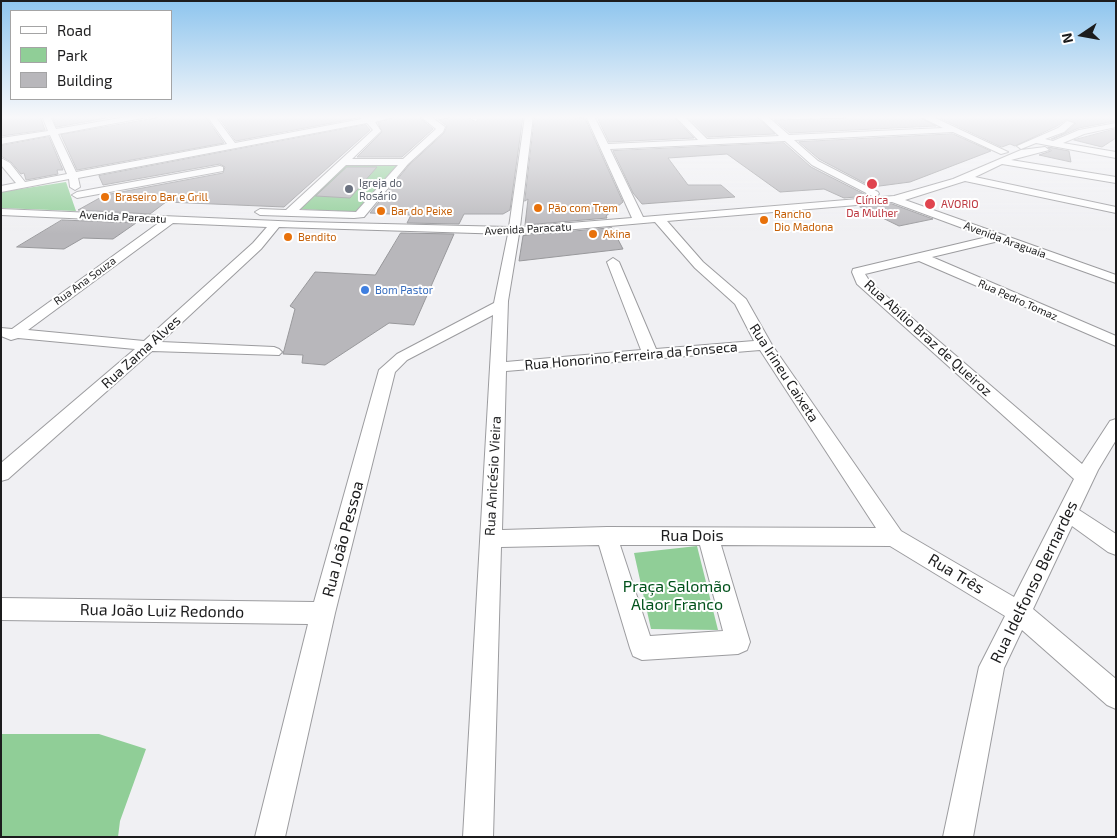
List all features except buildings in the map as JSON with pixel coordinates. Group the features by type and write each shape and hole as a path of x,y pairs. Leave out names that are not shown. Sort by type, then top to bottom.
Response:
{"street":[{"path":"63,155 73,177 79,205 220,169"},
{"path":"1,189 186,155"},
{"path":"289,213 353,155"},
{"path":"360,215 413,155"},
{"name":"Rua Anicésio Vieira","path":"478,837 501,305 515,225 524,155"},
{"path":"607,155 640,222"},
{"path":"806,155 815,163 874,194"},
{"name":"Avenida Paracatu","path":"1,212 79,205 360,215 515,225 634,211 874,194 907,189 1007,155"},
{"path":"1095,155 1116,160"},
{"path":"1003,156 1116,180"},
{"name":"Avenida Paracatu","path":"79,205 170,220 276,224 515,225 660,221 894,200 913,196 964,178 1003,156"},
{"path":"1,162 7,166 22,185"},
{"path":"346,162 405,162"},
{"path":"964,178 1116,210"},
{"name":"Avenida Araguaia","path":"894,200 1116,279"},
{"name":"Rua Ana Souza","path":"1,344 8,333 170,220"},
{"name":"Rua Irineu Caixeta","path":"660,221 699,265 741,302 764,345 893,537"},
{"name":"Rua Zama Alves","path":"1,474 148,346 257,246 276,224"},
{"name":"Rua Abílio Braz de Queiroz","path":"997,238 858,272 864,284 1085,478"},
{"name":"Rua Pedro Tomaz","path":"921,257 1116,342"},
{"path":"613,262 651,355"},
{"name":"Rua João Pessoa","path":"270,837 323,613 387,370 402,357 501,305"},
{"path":"8,333 148,346 274,352"},
{"name":"Rua Honorino Ferreira da Fonseca","path":"498,367 764,345"},
{"name":"Rua Idelfonso Bernardes","path":"958,837 992,667 1085,478 1116,426"},
{"path":"1068,513 1116,546"},
{"path":"607,536 642,648 738,642 708,536"},
{"name":"Rua Dois","path":"491,539 607,536 893,537"},
{"name":"Rua Três","path":"893,537 1020,612 1116,696"},
{"name":"Rua João Luiz Redondo","path":"1,609 323,613"}],"green space":[{"path":"348,163 399,165 358,212 299,209"},
{"path":"66,182 76,211 1,208 1,192"},
{"name":"Praça Salomão Alaor Franco","path":"697,546 718,630 651,629 634,553"},
{"path":"1,734 99,734 146,749 120,821 118,837 1,837"}],"place":[{"name":"Clínica Da Mulher","path":"872,184"},
{"name":"Igreja do Rosário","path":"349,189"},
{"name":"Braseiro Bar e Grill","path":"105,197"},
{"name":"AVORIO","path":"930,204"},
{"name":"Pão com Trem","path":"538,208"},
{"name":"Bar do Peixe","path":"381,211"},
{"name":"Rancho Dio Madona","path":"764,220"},
{"name":"Akina","path":"593,234"},
{"name":"Bendito","path":"288,237"},
{"name":"Bom Pastor","path":"365,290"}]}
